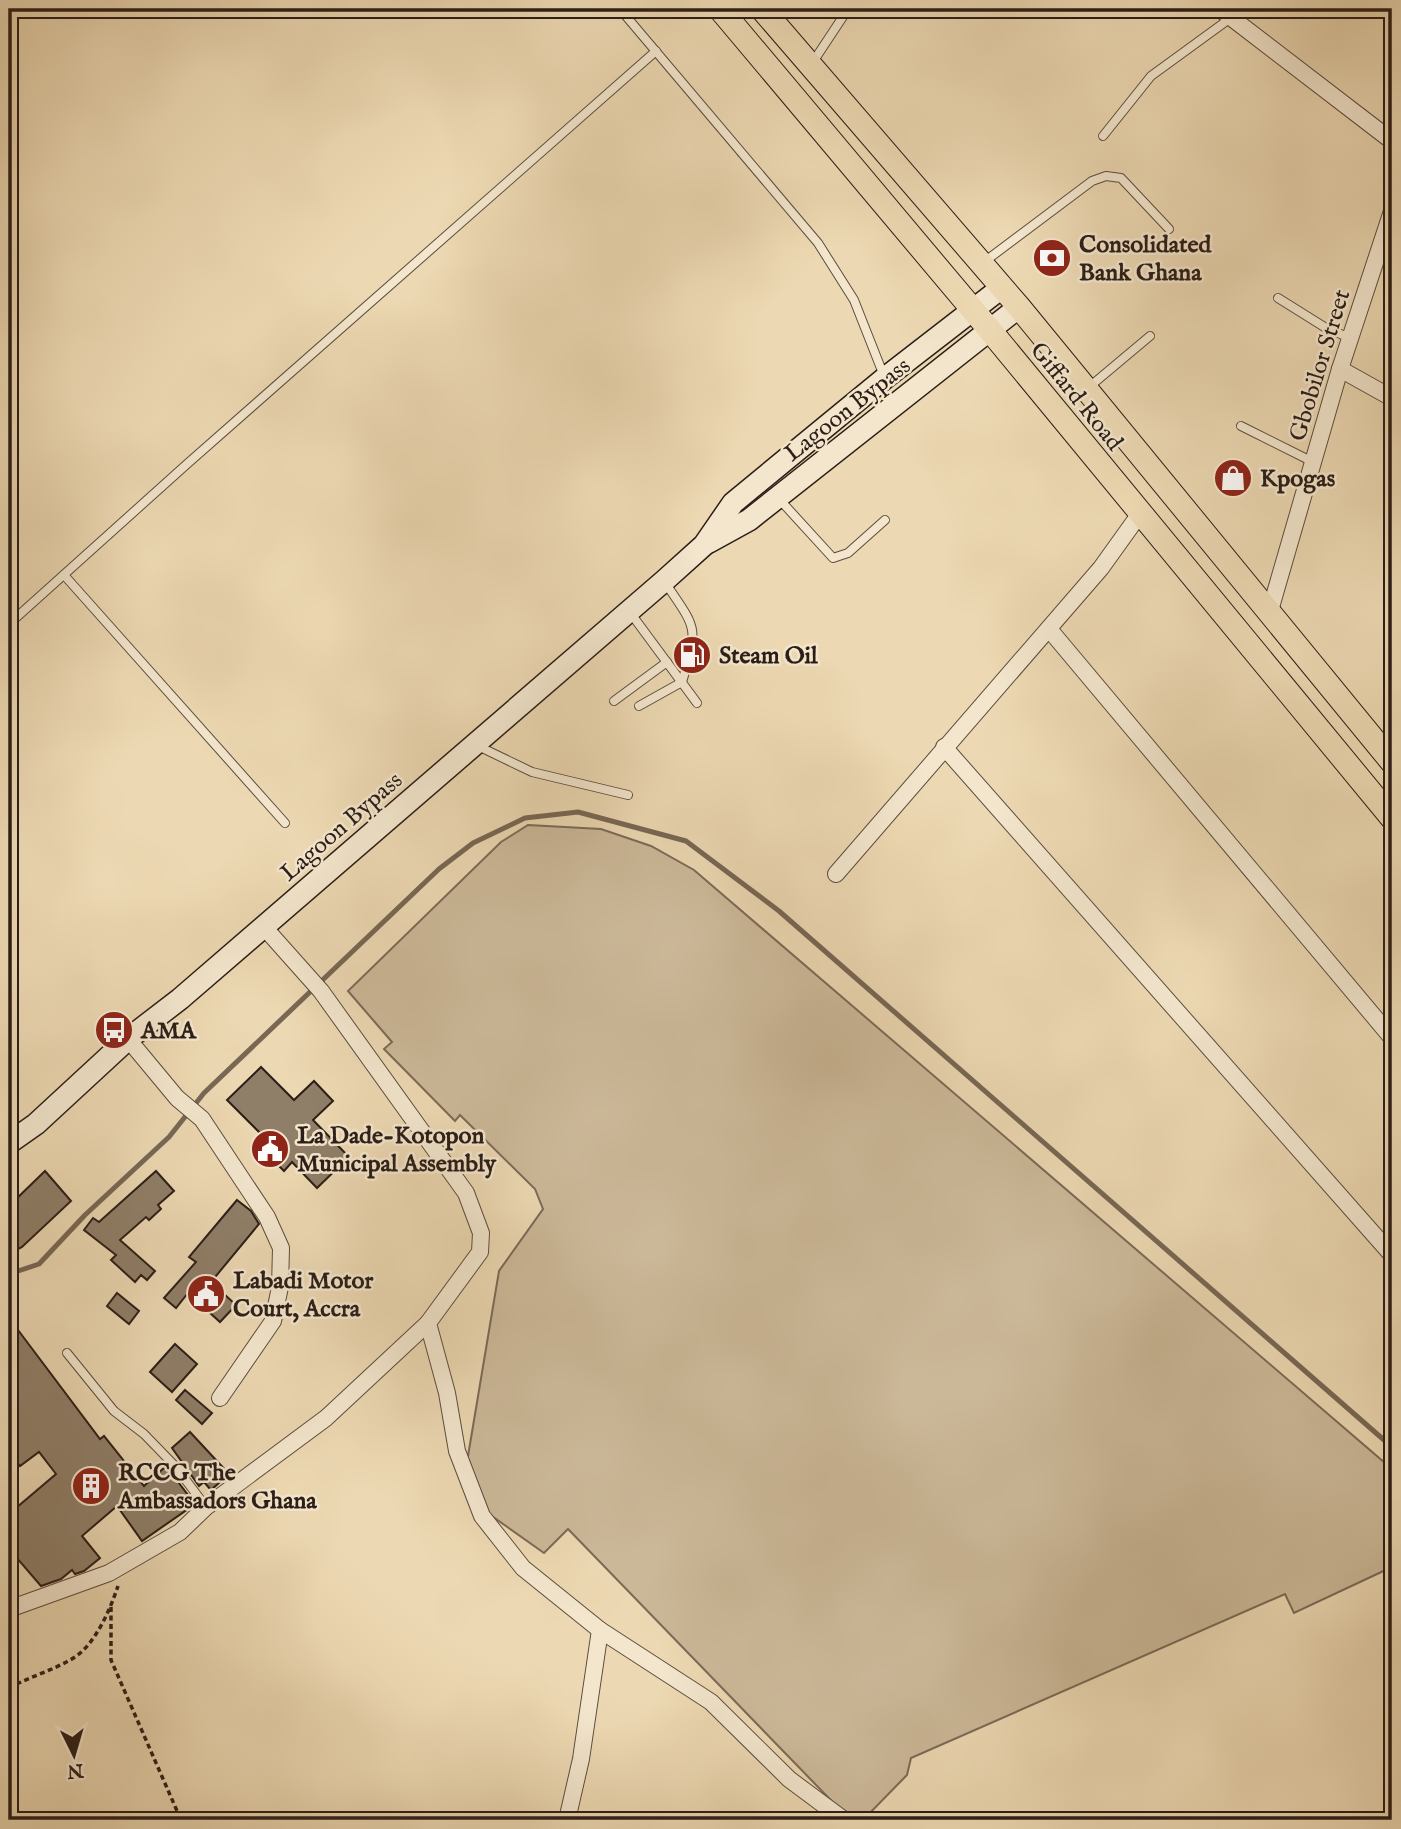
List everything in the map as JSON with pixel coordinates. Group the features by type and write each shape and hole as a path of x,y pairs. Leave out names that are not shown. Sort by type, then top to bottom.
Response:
{"main road":[{"name":"Giffard Road","path":"720,9 989,329 1392,818"},
{"name":"Giffard Road","path":"762,9 1000,289 1019,307 1392,762"}],"street":[{"path":"1226,13 1392,141"},
{"name":"Gbobilor Street","path":"1269,614 1340,369 1392,211"},
{"name":"Lagoon Bypass","path":"704,545 733,503 885,378 1000,289"},
{"name":"Lagoon Bypass","path":"9,1143 36,1124 128,1039 264,927 704,545 749,520 1019,307"},
{"path":"1340,369 1392,398"},
{"path":"836,874 1101,568 1139,514"},
{"path":"1049,629 1392,1038"},
{"path":"944,747 1392,1255"},
{"path":"9,1609 125,1564 153,1544 180,1532 206,1507 326,1418 428,1323 480,1252 481,1233 466,1194 316,986 264,927"},
{"path":"128,1039 177,1098 201,1119 267,1217 281,1248 280,1287 273,1321 220,1398"},
{"path":"428,1323 447,1393 457,1451 481,1516 523,1568 600,1630 711,1702 789,1779 844,1820"},
{"path":"567,1820 581,1759 600,1630"}],"lane":[{"path":"620,9 818,243 854,300 885,378"},
{"path":"811,66 848,9"},
{"path":"1102,136 1151,75 1226,13"},
{"path":"9,624 656,51"},
{"path":"980,265 1092,181 1106,176 1121,178 1169,229"},
{"path":"1278,298 1326,328 1350,338"},
{"path":"1086,390 1150,336"},
{"path":"1241,426 1313,462"},
{"path":"778,497 833,558 848,553 884,520"},
{"path":"64,575 285,822"},
{"path":"639,706 682,682 695,637 690,620 664,581"},
{"path":"629,611 697,703"},
{"path":"614,701 667,662"},
{"path":"475,744 531,772 628,795"},
{"path":"67,1353 114,1411 144,1434 176,1467 206,1507"}],"path":[{"path":"9,1688 73,1660 90,1640 111,1607 125,1564"},
{"path":"111,1607 111,1660 181,1820"}],"shaded area":[{"path":"528,825 601,829 651,846 694,870 1392,1469 1392,1567 1294,1613 1285,1594 911,1758 907,1775 863,1820 850,1820 568,1529 544,1553 489,1514 467,1462 499,1271 543,1209 535,1189 460,1115 455,1121 384,1049 392,1042 348,991 501,842"}],"building":[{"path":"261,1067 294,1100 314,1081 333,1101 313,1120 349,1157 317,1188 292,1162 284,1171 254,1141 261,1134 227,1100"},
{"path":"45,1171 71,1201 22,1247 9,1254 9,1206"},
{"path":"156,1171 174,1191 158,1205 161,1209 149,1220 146,1217 120,1240 155,1271 147,1280 141,1275 135,1282 111,1260 116,1255 84,1230 93,1218 99,1222"},
{"path":"237,1200 251,1211 259,1224 211,1282 236,1305 220,1322 188,1293 176,1308 164,1298 196,1262 189,1257"},
{"path":"117,1293 139,1311 129,1324 107,1306"},
{"path":"9,1318 100,1439 104,1436 144,1486 166,1466 188,1495 180,1501 188,1509 142,1541 117,1506 82,1536 100,1558 84,1571 75,1574 72,1570 61,1579 41,1586 9,1549 9,1514 56,1474 39,1452 20,1466 9,1451"},
{"path":"175,1344 197,1364 172,1392 150,1372"},
{"path":"185,1390 212,1413 202,1424 176,1400"},
{"path":"190,1432 229,1474 211,1490 204,1482 199,1486 172,1448"}],"waterway":[{"path":"9,1274 39,1264 85,1215 169,1137 204,1093 439,869 473,843 525,818 578,812 686,841 779,911 1392,1447"}],"place":[{"name":"Consolidated Bank Ghana","path":"1052,258"},
{"name":"Kpogas","path":"1233,478"},
{"name":"Steam Oil","path":"692,655"},
{"name":"AMA","path":"114,1030"},
{"name":"La Dade-Kotopon Municipal Assembly","path":"270,1149"},
{"name":"Labadi Motor Court, Accra","path":"206,1294"},
{"name":"RCCG The Ambassadors Ghana","path":"91,1486"}]}
